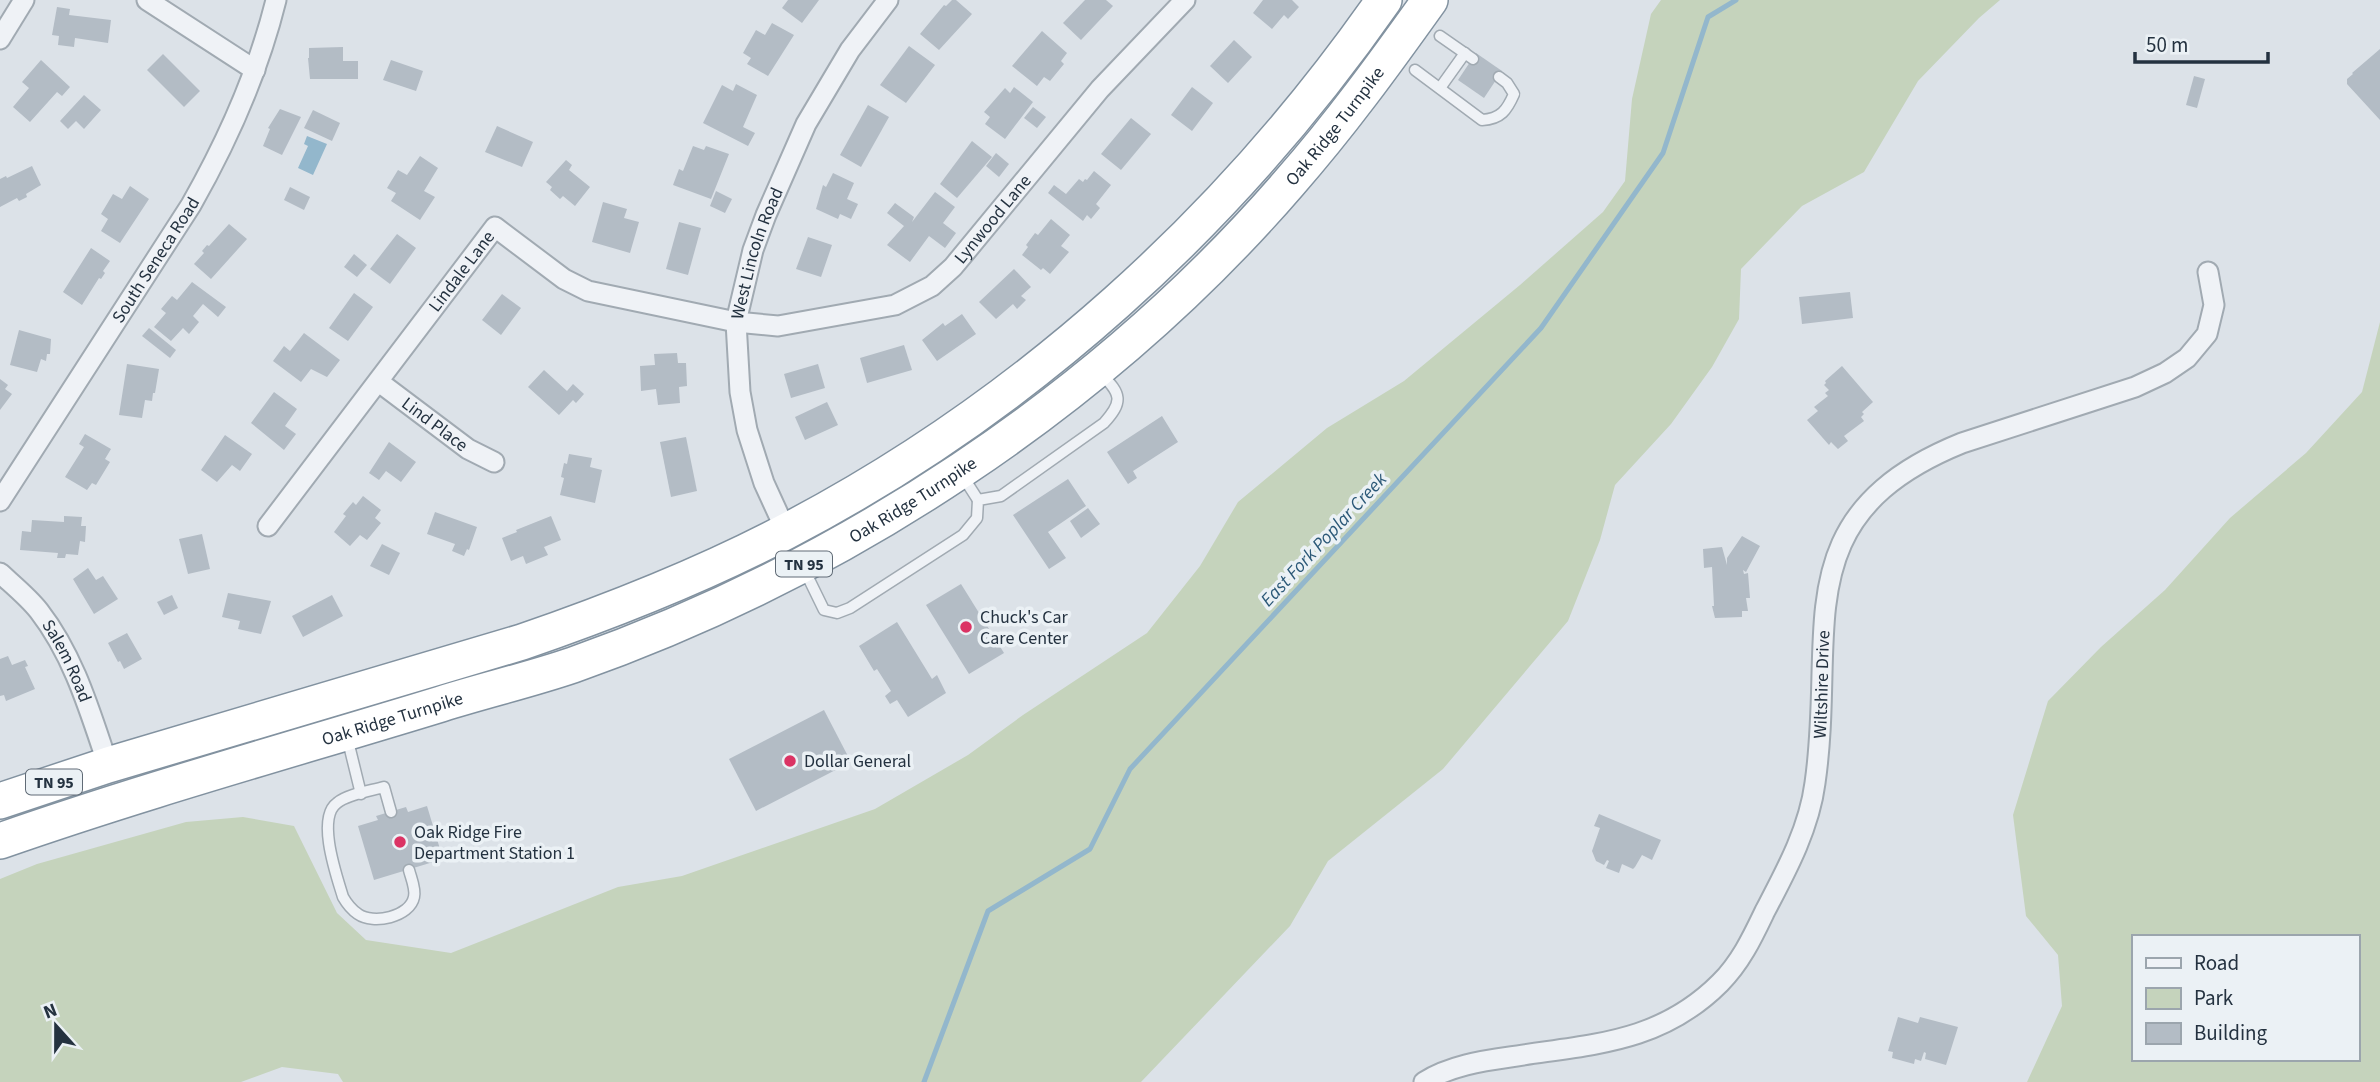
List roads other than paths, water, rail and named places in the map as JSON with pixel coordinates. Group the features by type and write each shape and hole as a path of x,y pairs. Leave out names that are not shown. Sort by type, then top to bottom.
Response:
{"highway":[{"name":"Oak Ridge Turnpike","path":"0,800 108,765 522,642 589,619 672,585 786,531 865,486 958,427 1068,345 1210,215 1322,85 1384,0"},
{"name":"Oak Ridge Turnpike","path":"0,841 118,800 575,664 679,624 802,565 888,516 959,472 1025,426 1097,369 1183,293 1289,184 1372,81 1430,0"},
{"path":"786,531 802,565"},
{"path":"335,698 346,733"},
{"path":"108,765 118,800"}],"street":[{"path":"0,40 24,0"},
{"path":"147,0 256,70"},
{"name":"South Seneca Road","path":"0,501 191,205 219,154 256,70 276,0"},
{"name":"West Lincoln Road","path":"786,531 764,483 747,430 740,393 736,322 762,226 806,124 850,50 888,0"},
{"name":"Lynwood Lane","path":"736,322 778,326 864,311 906,301 932,286 991,222 1100,89 1185,0"},
{"name":"Lindale Lane","path":"268,526 495,227 564,279 588,291 736,322"},
{"name":"Wiltshire Drive","path":"1424,1082 1435,1075 1478,1062 1621,1039 1652,1030 1686,1011 1722,981 1744,953 1790,863 1807,819 1815,785 1819,746 1826,591 1842,544 1858,515 1878,492 1903,472 1936,454 1962,443 2135,387 2165,373 2187,358 2207,334 2214,305 2208,272"},
{"name":"Lind Place","path":"379,382 468,449 494,462"},
{"name":"Salem Road","path":"0,573 33,604 59,640 86,702 108,765"}],"lane":[{"path":"1440,36 1469,56 1440,88"},
{"path":"1415,71 1482,120 1495,119 1508,107 1514,94 1499,77"},
{"path":"978,500 1001,496 1104,423 1116,409 1118,400 1112,384 1097,369"},
{"path":"802,565 824,610 837,613 843,611 963,535 977,517 978,500 959,472"},
{"path":"346,733 361,794"},
{"path":"391,811 384,787 338,801 332,807 328,821 330,847 343,897 358,915 374,920 393,916 410,907 414,899 415,892 409,870"}],"water":[{"path":"307,136 327,144 313,175 298,168 308,146 304,144"}],"waterway":[{"name":"East Fork Poplar Creek","path":"924,1082 988,911 1090,849 1130,769 1541,328 1663,153 1708,17 1736,0"}],"place":[{"name":"Chuck's Car Care Center","path":"966,627"},
{"name":"Dollar General","path":"790,761"},
{"name":"Oak Ridge Fire Department Station 1","path":"400,842"}]}
